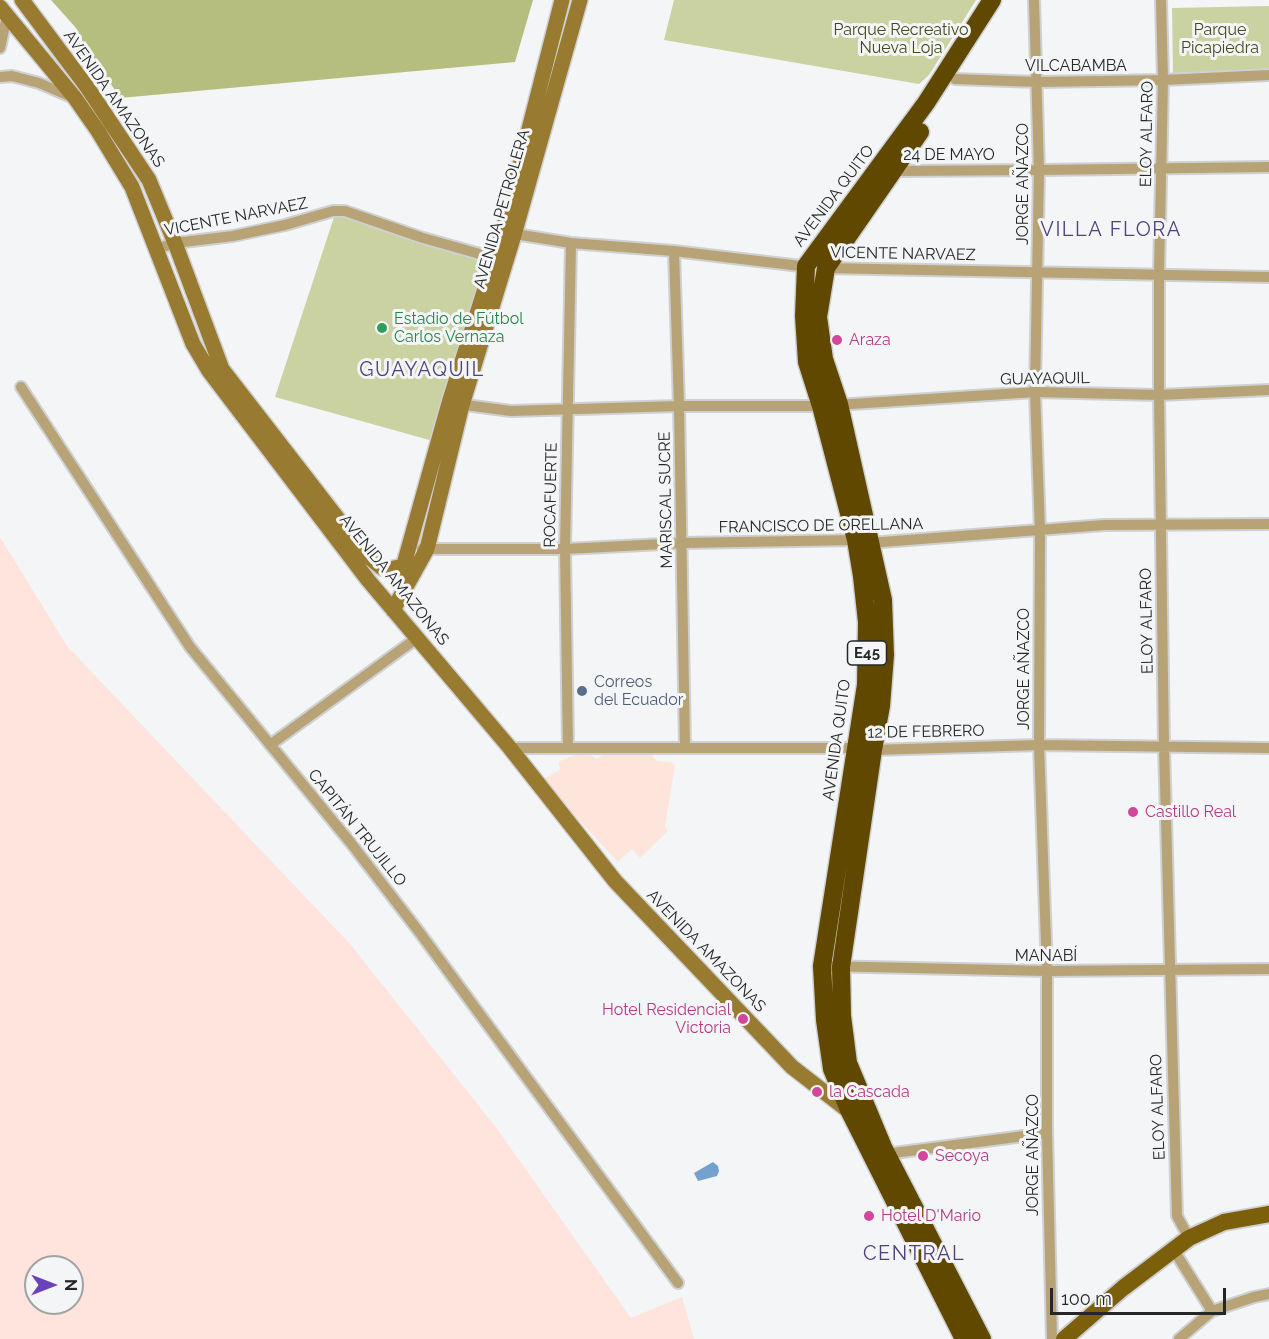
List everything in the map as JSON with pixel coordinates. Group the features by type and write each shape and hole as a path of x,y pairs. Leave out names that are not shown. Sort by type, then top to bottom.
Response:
{"highway":[{"name":"AVENIDA QUITO","path":"964,1339 850,1112 832,1069 825,1020 865,749 867,622 862,576 862,542 830,405 818,317 826,268 926,103 992,0"},
{"name":"AVENIDA QUITO","path":"830,405 807,362 804,316 806,266 889,166 955,79 1005,0"},
{"name":"AVENIDA QUITO","path":"832,966 842,1016 848,1064 886,1154 982,1339"}],"main road":[{"name":"AVENIDA AMAZONAS","path":"22,0 87,87 149,180 222,369 366,555 382,568 403,566"},
{"name":"AVENIDA PETROLERA","path":"393,610 427,549 455,404 494,258 509,233 562,0"},
{"name":"AVENIDA PETROLERA","path":"393,610 408,549 509,233 580,0"},
{"name":"AVENIDA AMAZONAS","path":"3,12 75,98 132,188 193,344 209,371 393,610 510,748 623,889 792,1067 850,1112"},
{"path":"1064,1339 1123,1288 1189,1238 1224,1222 1269,1214"}],"street":[{"name":"JORGE AÑAZCO","path":"1034,0 1039,170 1035,392 1040,531 1039,745 1047,971 1047,1133 1052,1339"},
{"name":"ELOY ALFARO","path":"1161,0 1163,80 1159,274 1160,524 1169,970 1177,1216 1189,1238"},
{"path":"0,48 3,12"},
{"name":"VILCABAMBA","path":"955,79 1037,82 1163,80 1269,75"},
{"path":"0,77 12,76 39,83 75,98"},
{"name":"24 DE MAYO","path":"889,166 1039,170 1162,170 1269,166"},
{"name":"VICENTE NARVAEZ","path":"156,249 175,243 233,236 345,210 423,238 494,258"},
{"name":"VICENTE NARVAEZ","path":"509,233 571,243 674,251 826,268 1269,277"},
{"name":"ROCAFUERTE","path":"568,748 565,549 571,243"},
{"name":"MARISCAL SUCRE","path":"674,251 685,748"},
{"name":"CAPITÁN TRUJILLO","path":"21,387 190,647 350,842 420,933 678,1283"},
{"name":"GUAYAQUIL","path":"455,404 512,411 679,406 830,405 1035,392 1159,394 1269,390"},
{"name":"FRANCISCO DE ORELLANA","path":"408,549 565,549 682,543 862,542 1104,525 1269,524"},
{"path":"270,745 417,638"},
{"name":"12 DE FEBRERO","path":"510,748 865,749 1039,745 1269,748"},
{"name":"MANABÍ","path":"832,966 1047,971 1269,969"},
{"path":"886,1154 1047,1133"},
{"path":"1173,1249 1212,1311"},
{"path":"1179,1339 1212,1311 1269,1294"}],"shaded area":[{"path":"0,537 67,646 350,944 495,1126 631,1318 682,1297 694,1339 0,1339"},
{"path":"584,751 597,759 603,754 649,752 657,761 671,762 675,766 665,827 668,831 640,858 632,849 618,862 542,780 560,770 558,762"}],"green space":[{"path":"51,0 533,0 515,62 120,98 76,28"},
{"name":"Parque Recreativo Nueva Loja","path":"674,0 976,0 929,75 919,84 664,40"},
{"name":"Parque Picapiedra","path":"1269,6 1269,71 1173,73 1172,8"},
{"name":"Estadio de Fútbol Carlos Vernaza","path":"335,214 486,259 433,441 275,397"}],"water":[{"path":"713,1162 718,1166 717,1176 698,1181 694,1173"}],"place":[{"name":"Estadio de Fútbol Carlos Vernaza","path":"382,328"},
{"name":"Araza","path":"837,340"},
{"name":"Correos del Ecuador","path":"582,691"},
{"name":"Castillo Real","path":"1133,812"},
{"name":"Hotel Residencial Victoria","path":"743,1019"},
{"name":"la Cascada","path":"817,1092"},
{"name":"Secoya","path":"923,1156"},
{"name":"Hotel D'Mario","path":"869,1216"}],"district":[{"name":"VILLA FLORA","path":"1111,230"},
{"name":"GUAYAQUIL","path":"422,370"},
{"name":"CENTRAL","path":"914,1254"}]}
